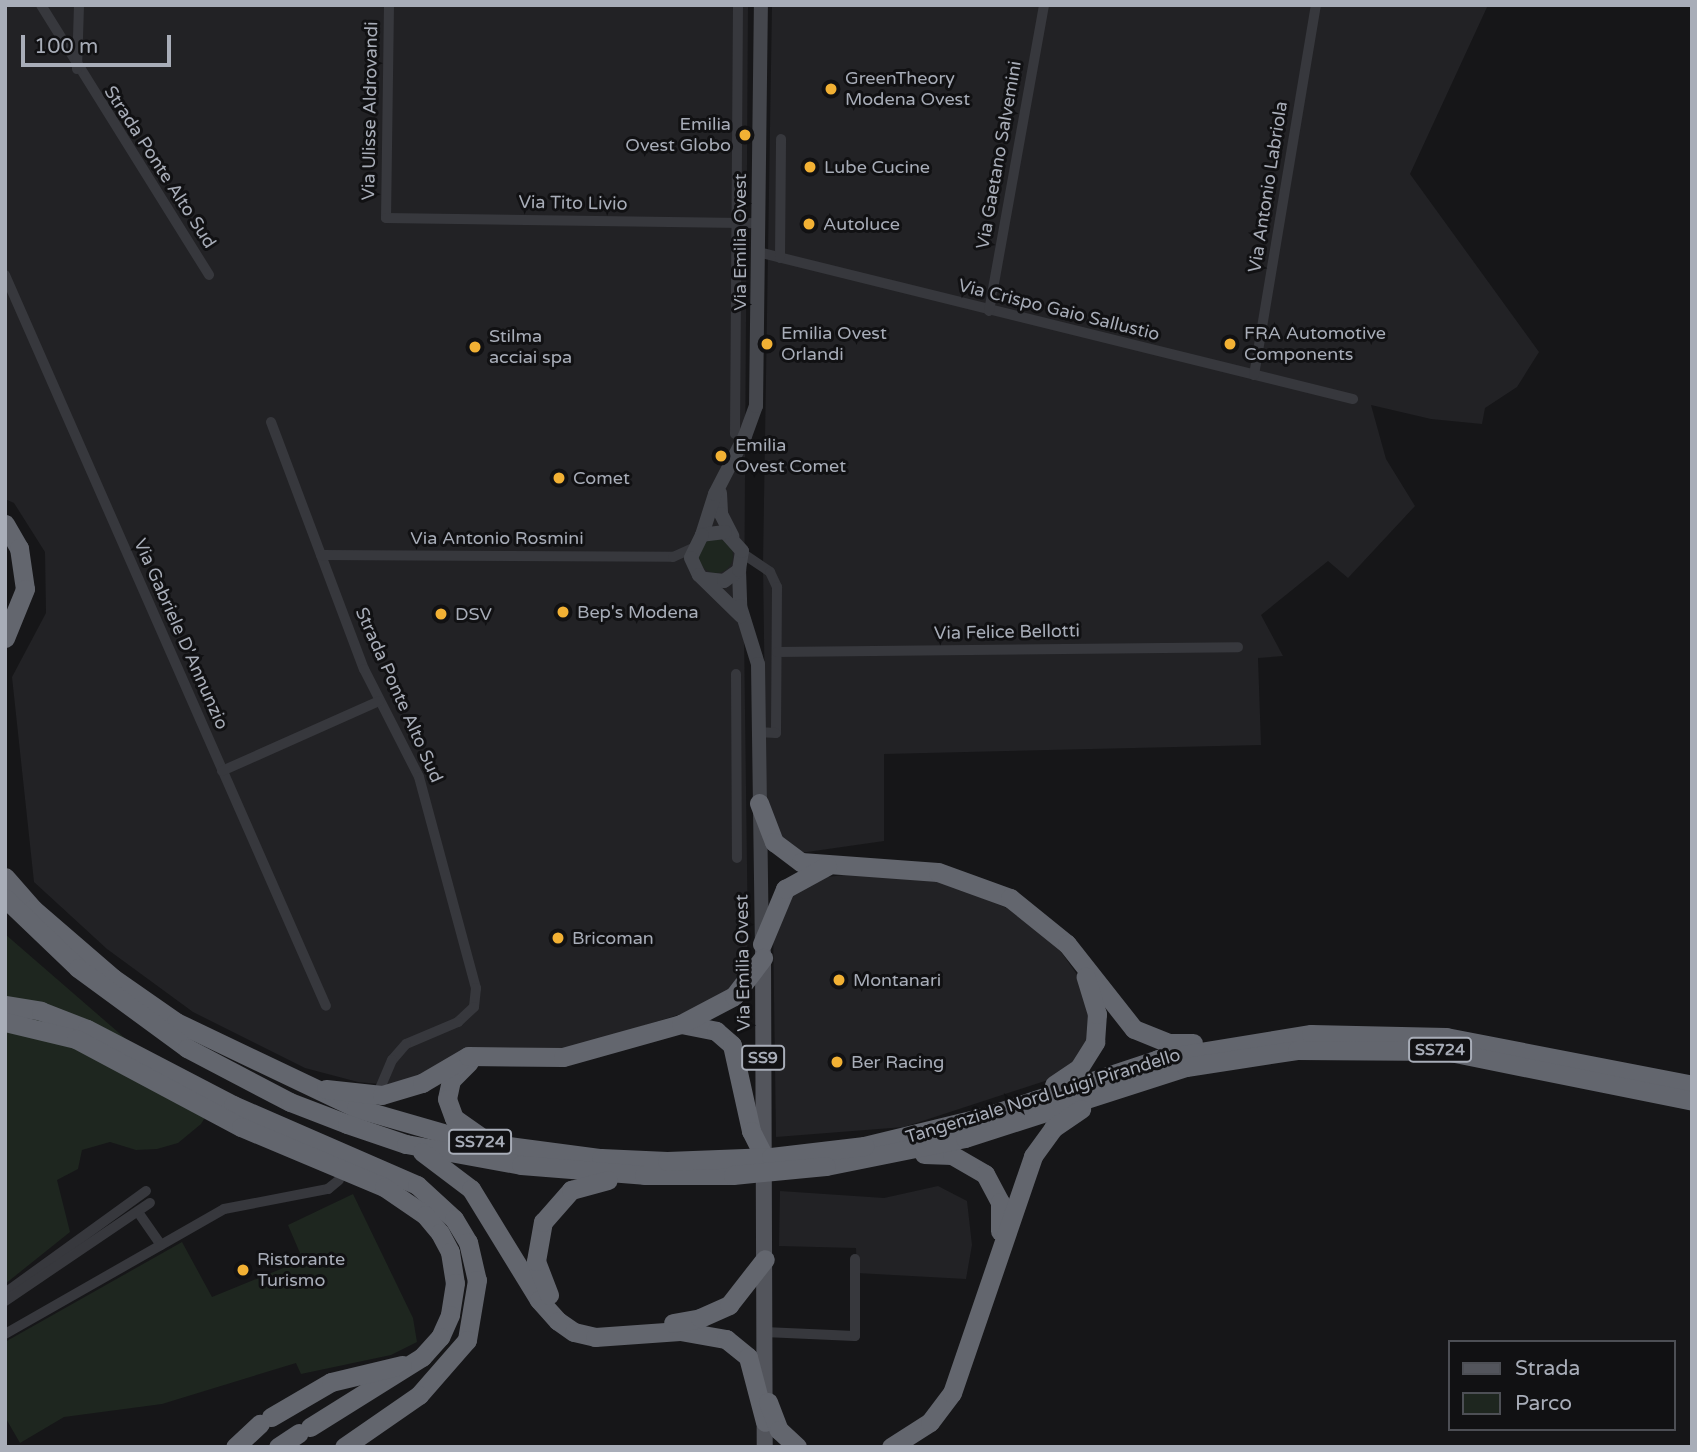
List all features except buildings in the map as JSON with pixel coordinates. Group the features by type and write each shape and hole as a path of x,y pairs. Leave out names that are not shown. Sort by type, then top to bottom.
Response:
{"highway":[{"path":"5,524 19,548 26,589 5,638"},
{"path":"759,803 774,842 801,862 827,866 908,868 990,888 1036,915 1081,963 1121,1016 1151,1038 1178,1044 1248,1034 1274,1038"},
{"path":"302,1085 382,1095 416,1086 468,1056 563,1057 681,1024 734,996 762,951 785,890 827,866"},
{"name":"Tangenziale Nord Luigi Pirandello","path":"5,877 33,909 83,952 165,1015 302,1085 413,1127 495,1144 665,1170"},
{"name":"Tangenziale Nord Luigi Pirandello","path":"5,898 78,968 187,1048 290,1102 406,1144 521,1165 665,1170 771,1157 864,1153 895,1155 993,1130 1186,1067 1320,1048 1445,1051 1692,1101"},
{"path":"987,1116 1065,1080 1090,1054 1097,1014 1081,963"},
{"path":"5,1005 41,1011 87,1029 233,1105 417,1185 454,1219 476,1267 476,1298 467,1340 419,1395 344,1447"},
{"path":"5,1022 76,1039 241,1127 384,1187 425,1215 450,1252 453,1303 440,1337 411,1363 278,1447"},
{"path":"681,1024 716,1031 732,1045 751,1131 764,1157"},
{"name":"SS724","path":"1274,1038 1382,1034 1446,1037 1692,1085"},
{"name":"Tangenziale Nord Luigi Pirandello","path":"864,1153 987,1116 1140,1064 1274,1038"},
{"path":"490,1055 456,1072 447,1099 461,1125 495,1144"},
{"path":"891,1447 930,1422 952,1393 1028,1167 1053,1128 1074,1112 1186,1067"},
{"path":"406,1144 446,1166 471,1189 539,1300 567,1328 595,1337 680,1331 726,1339 748,1357 765,1422"},
{"path":"895,1155 952,1156 985,1174 996,1190 1002,1215 996,1258"},
{"path":"665,1170 584,1184 558,1199 548,1212 539,1232 536,1261 542,1284 563,1310 598,1327 687,1322 729,1305 765,1259"},
{"path":"235,1447 266,1420 331,1382 411,1363"},
{"path":"764,1390 779,1430 797,1447"}],"main road":[{"name":"Via Emilia Ovest","path":"702,536 755,406 761,5"},
{"name":"Via Emilia Ovest","path":"727,472 721,514 732,536"},
{"path":"717,531 732,536 743,563 724,581 706,579 694,568 693,548 702,536 717,531"},
{"name":"Via Emilia Ovest","path":"743,563 737,588 758,664 765,1447"},
{"name":"Via Emilia Ovest","path":"706,579 744,620"}],"street":[{"name":"Strada Ponte Alto Sud","path":"41,5 77,69 209,275"},
{"path":"77,69 79,5"},
{"name":"Via Ulisse Aldrovandi","path":"387,218 388,5"},
{"name":"Via Emilia Ovest","path":"735,434 738,5"},
{"name":"Via Gaetano Salvemini","path":"989,311 1044,5"},
{"name":"Via Antonio Labriola","path":"1254,375 1316,5"},
{"path":"780,258 781,139"},
{"name":"Via Tito Livio","path":"387,218 759,223"},
{"name":"Via Crispo Gaio Sallustio","path":"758,252 1353,399"},
{"name":"Via Gabriele D'Annunzio","path":"5,275 326,1006"},
{"name":"Strada Ponte Alto Sud","path":"271,422 379,701 419,777 476,988 474,1007 468,1014 406,1044 392,1060 379,1090"},
{"path":"673,557 693,548"},
{"name":"Via Antonio Rosmini","path":"321,555 673,557"},
{"path":"673,557 694,568"},
{"path":"743,563 770,572 777,587 776,733 759,732"},
{"name":"Via Felice Bellotti","path":"777,652 1238,647"},
{"path":"736,674 737,858"},
{"path":"222,771 379,701"},
{"path":"737,803 759,803"},
{"path":"5,1334 242,1202 328,1189 339,1180"},
{"path":"5,1293 146,1191"},
{"path":"5,1301 150,1203"},
{"path":"138,1212 161,1245"},
{"path":"764,1332 855,1336 855,1259"}],"shaded area":[{"path":"5,5 748,5 744,633 748,943 738,983 717,1003 558,1052 519,1053 389,1085 358,1082 305,1068 193,1012 107,949 34,882 12,677 46,613 45,552 14,503 5,499"},
{"path":"772,5 1488,5 1410,174 1539,352 1517,387 1485,408 1482,424 1431,419 1371,405 1386,459 1415,506 1348,578 1328,561 1261,615 1283,656 1258,658 1261,745 884,754 884,841 800,853 786,847 767,809 766,786 763,563"},
{"path":"854,874 934,879 1020,913 1054,942 1081,980 1090,1013 1090,1034 1078,1060 1045,1081 904,1127 776,1137 773,924 778,904 808,879"},
{"path":"938,1186 967,1201 972,1245 966,1279 857,1273 856,1248 779,1246 780,1191 884,1198"}],"green space":[{"path":"716,539 728,544 733,556 728,568 716,573 704,568 699,556 704,544"},
{"path":"5,934 209,1111 201,1124 178,1143 157,1149 136,1150 110,1142 82,1150 78,1169 57,1180 70,1232 5,1284"},
{"path":"353,1194 413,1318 417,1342 391,1355 301,1374 296,1363 162,1404 64,1417 20,1443 5,1417 5,1342 182,1242 212,1297 303,1260 288,1225"}],"place":[{"name":"GreenTheory Modena Ovest","path":"831,89"},
{"name":"Emilia Ovest Globo","path":"745,135"},
{"name":"Lube Cucine","path":"810,167"},
{"name":"Autoluce","path":"809,224"},
{"name":"Emilia Ovest Orlandi","path":"767,344"},
{"name":"FRA Automotive Components","path":"1230,344"},
{"name":"Stilma acciai spa","path":"475,347"},
{"name":"Emilia Ovest Comet","path":"721,456"},
{"name":"Comet","path":"559,478"},
{"name":"Bep's Modena","path":"563,612"},
{"name":"DSV","path":"441,614"},
{"name":"Bricoman","path":"558,938"},
{"name":"Montanari","path":"839,980"},
{"name":"Ber Racing","path":"837,1062"},
{"name":"Ristorante Turismo","path":"243,1270"}]}
